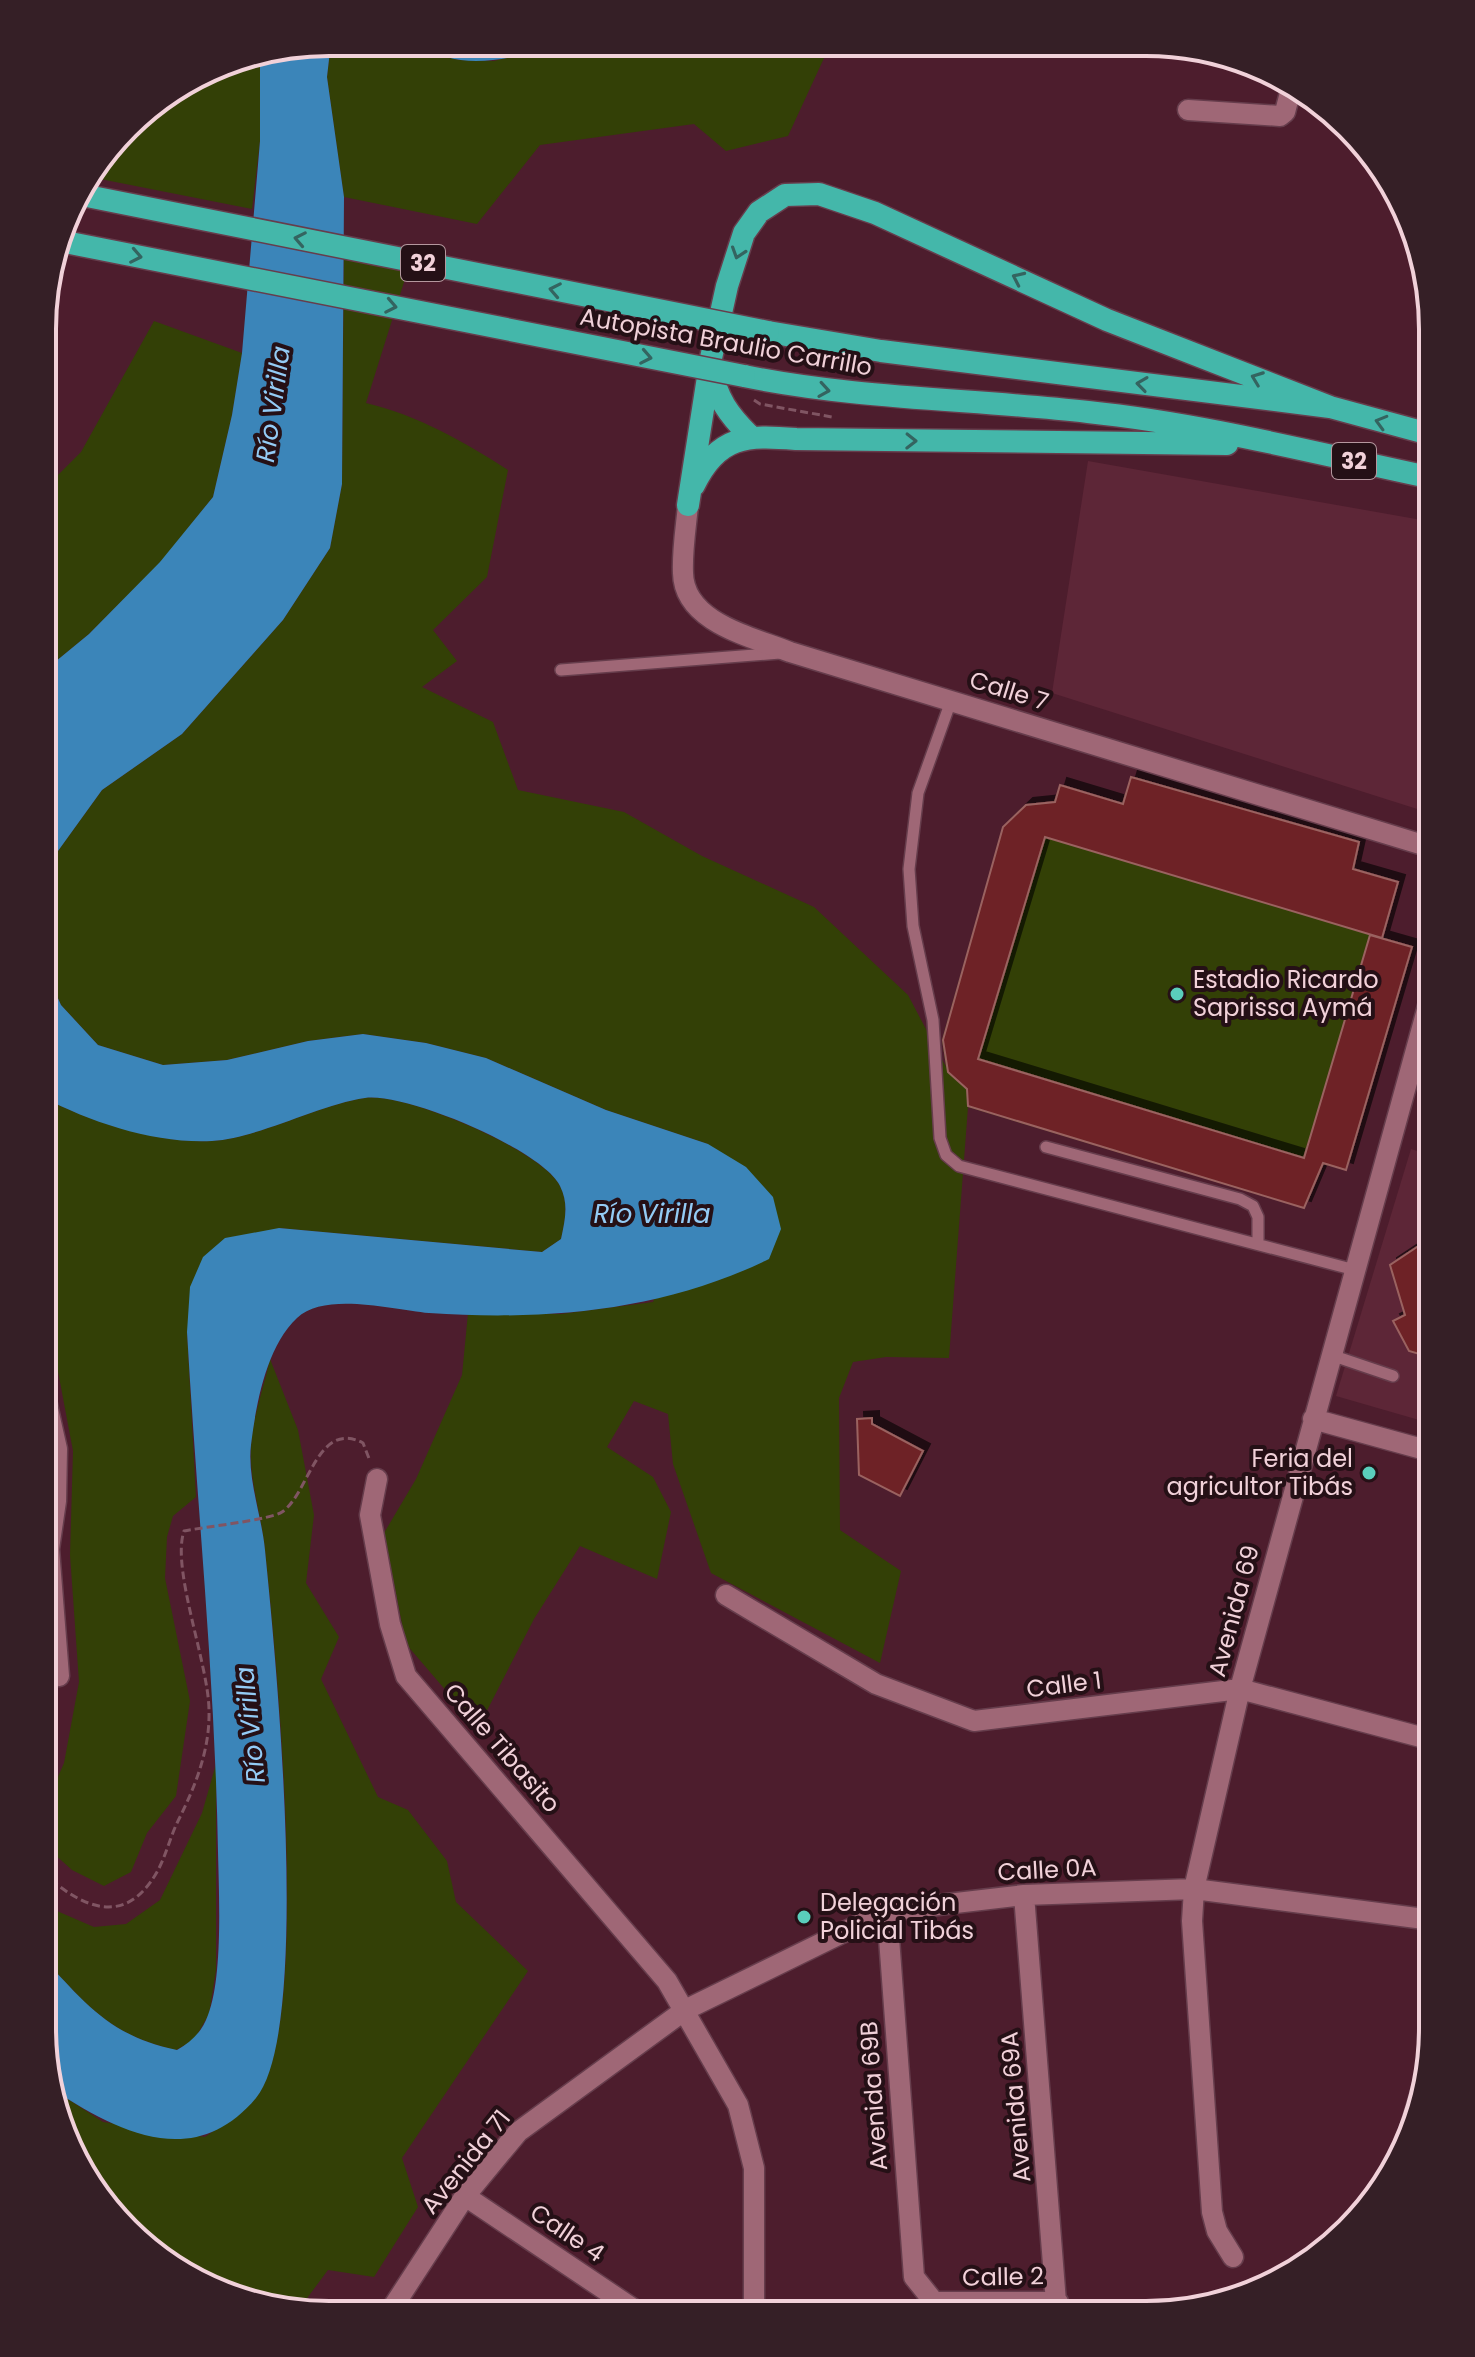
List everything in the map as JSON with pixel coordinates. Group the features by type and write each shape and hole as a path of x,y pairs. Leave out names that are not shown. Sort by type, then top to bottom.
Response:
{"highway":[{"path":"688,505 711,358 727,286 744,233 759,212 785,195 819,194 875,213 1107,320 1330,407"},
{"name":"Autopista Braulio Carrillo","path":"91,197 768,332 881,351 1330,407 1419,431"},
{"name":"Autopista Braulio Carrillo","path":"69,243 744,376 846,393 1090,412 1186,426 1419,475"},
{"path":"711,358 714,388 728,414 749,435"},
{"path":"688,505 695,482 709,461 727,446 749,435 796,439 1276,444"}],"street":[{"path":"1188,110 1280,116 1285,112 1289,97"},
{"path":"688,505 682,576 697,609 724,626 790,652"},
{"name":"Calle 7","path":"790,652 1419,844"},
{"name":"Avenida 69","path":"1233,2257 1217,2231 1212,2212 1192,1921 1194,1889 1240,1689 1419,1040"},
{"path":"1313,1419 1418,1448"},
{"path":"56,1445 56,1501"},
{"name":"Calle Tibasito","path":"377,1479 370,1515 390,1624 406,1676 634,1940 685,2010 738,2105 754,2168 754,2301"},
{"name":"Calle 1","path":"726,1595 859,1676 974,1721 1240,1689 1418,1736"},
{"path":"56,1646 59,1676"},
{"name":"Calle 0A","path":"685,2010 887,1911 1024,1895 1194,1889 1418,1918"},
{"name":"Avenida 69A","path":"1024,1895 1057,2301"},
{"name":"Avenida 69B","path":"887,1911 914,2277"},
{"name":"Avenida 71","path":"397,2301 465,2196 518,2132 685,2010"},
{"name":"Calle 4","path":"465,2196 622,2301"},
{"name":"Calle 2","path":"914,2277 933,2301"}],"lane":[{"name":"Calle 7","path":"561,670 790,652"},
{"path":"951,701 918,793 909,869 913,926 933,1020 940,1138 946,1155 959,1166 1355,1270"},
{"path":"1046,1147 1240,1199 1253,1206 1258,1217 1258,1244"},
{"path":"1331,1355 1393,1376"}],"path":[{"path":"56,1885 67,1895 90,1906 112,1906 135,1899 156,1873 191,1798 205,1751 210,1710 182,1561 184,1531 281,1513 294,1500 318,1455 335,1442 355,1439 363,1443 377,1479"}],"shaded area":[{"path":"1088,461 1419,520 1419,809 1052,693"},
{"path":"1411,1149 1419,1151 1418,1420 1336,1396"}],"green space":[{"path":"329,56 449,56 458,60 494,61 515,56 825,56 788,136 726,151 694,124 540,145 477,224 344,197 327,77"},
{"path":"260,65 260,141 252,209 101,179 124,149 177,102 208,84"},
{"path":"344,249 410,263 366,403 440,430 508,470 487,577 433,630 457,661 422,687 493,722 518,790 624,812 702,856 814,907 908,995 946,1067 942,1040 1003,827 1026,805 1054,802 1060,785 1122,804 1131,777 1359,842 1354,869 1398,882 1382,938 1412,947 1346,1170 1323,1164 1304,1208 968,1107 949,1358 886,1357 853,1362 839,1398 840,1530 901,1571 880,1663 711,1573 673,1464 668,1414 634,1401 607,1447 653,1477 671,1512 657,1579 580,1546 534,1619 478,1728 406,1644 384,1533 416,1479 462,1375 468,1313 561,1314 653,1302 708,1144 606,1110 486,1058 426,1043 363,1034 308,1041 227,1060 163,1065 98,1045 61,1005 56,994 58,851 102,790 182,734 283,620 330,548 342,484"},
{"path":"154,321 242,353 232,415 213,497 161,562 89,634 56,661 56,477 81,452"},
{"path":"365,1098 384,1099 440,1114 501,1141 548,1172 560,1186 565,1206 561,1239 542,1252 279,1228 187,1332 196,1497 173,1516 167,1537 165,1578 190,1701 176,1796 147,1833 131,1872 104,1886 72,1870 56,1856 56,1781 64,1763 79,1682 70,1555 73,1451 56,1361 56,1104 125,1130 170,1139 212,1141 249,1134 347,1102"},
{"path":"270,1359 298,1430 314,1515 306,1583 339,1637 321,1679 378,1797 408,1810 447,1861 456,1902 528,1971 402,2158 418,2207 374,2277 328,2270 306,2300 258,2292 224,2280 163,2245 112,2194 77,2133 64,2097 103,2122 205,2137 252,2102 274,2055 283,1993 287,1917 286,1834 270,1600 251,1460 254,1426"},
{"path":"216,1764 216,1970 209,2014 194,2040 176,2050 153,2044 116,2027 87,2004 56,1972 56,1911 94,1927 126,1924 160,1900 202,1813"}],"water":[{"name":"Río Virilla","path":"329,56 327,77 344,197 342,484 330,548 283,620 182,734 102,790 56,855 56,661 89,634 160,562 213,497 232,415 242,353 260,141 260,65 293,58"},
{"path":"444,56 515,56 472,61"},
{"name":"Río Virilla","path":"56,994 61,1005 98,1045 163,1065 227,1060 308,1041 363,1034 426,1043 486,1058 606,1110 708,1144 746,1167 773,1197 781,1229 769,1259 729,1277 646,1301 560,1313 517,1315 429,1313 360,1304 325,1305 309,1310 286,1330 264,1377 250,1458 265,1550 282,1749 287,1921 283,1997 273,2059 256,2098 232,2120 208,2134 182,2139 156,2138 130,2131 64,2097 58,2064 56,1972 86,2003 116,2027 154,2044 177,2050 196,2036 213,1999 219,1912 216,1787 187,1332 190,1287 203,1257 225,1238 279,1228 542,1252 561,1239 565,1206 560,1186 528,1156 471,1126 410,1104 365,1098 249,1134 212,1141 169,1139 125,1130 56,1103"}],"building":[{"path":"1131,777 1359,842 1353,869 1398,882 1382,938 1045,837 978,1059 1304,1158 1370,935 1412,947 1346,1170 1323,1163 1304,1208 968,1106 967,1089 948,1072 943,1040 1003,827 1026,805 1055,802 1060,785 1123,804"},
{"path":"1418,1246 1418,1354 1409,1351 1393,1321 1405,1315 1390,1265"},
{"path":"872,1418 872,1424 923,1451 900,1496 859,1475 857,1419"}],"place":[{"name":"Estadio Ricardo Saprissa Aymá","path":"1177,994"},
{"name":"Feria del agricultor Tibás","path":"1369,1473"},
{"name":"Delegación Policial Tibás","path":"804,1917"}]}
